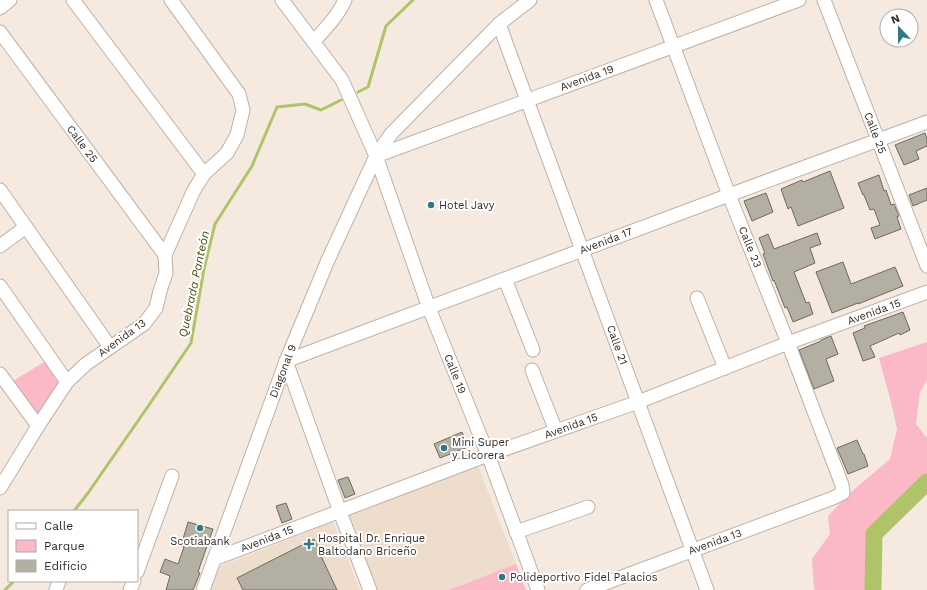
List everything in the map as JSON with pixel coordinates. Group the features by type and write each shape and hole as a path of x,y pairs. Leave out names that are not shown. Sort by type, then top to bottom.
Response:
{"street":[{"path":"0,8 10,0"},
{"path":"73,0 204,174"},
{"name":"Avenida 13","path":"2,478 67,382 86,364 144,324 156,308 166,273 165,255 194,190 204,174 227,152 237,135 243,110 238,94 171,0"},
{"name":"Calle 19","path":"282,0 342,80 376,156 429,308 488,455 538,590"},
{"path":"314,42 335,17 345,0"},
{"name":"Diagonal 9","path":"203,590 286,361 328,260 376,156 391,134 499,24 530,0"},
{"name":"Calle 23","path":"656,0 729,195 839,477 843,493"},
{"name":"Avenida 19","path":"376,156 798,0"},
{"name":"Calle 25","path":"824,0 927,266"},
{"name":"Calle 21","path":"499,24 707,590"},
{"name":"Calle 25","path":"0,32 165,255"},
{"name":"Avenida 17","path":"286,361 927,122"},
{"path":"0,190 110,347"},
{"path":"0,246 26,227"},
{"path":"505,279 533,350"},
{"path":"0,286 67,382"},
{"name":"Avenida 15","path":"214,559 488,455 638,402 788,343 927,292"},
{"path":"697,298 725,368"},
{"path":"286,361 340,512 370,590"},
{"path":"532,370 556,431"},
{"path":"0,374 38,426"},
{"path":"138,569 172,476"},
{"name":"Avenida 13","path":"587,590 843,493"},
{"path":"516,532 588,507"}],"shaded area":[{"path":"478,466 516,564 449,590 376,590 348,514"},
{"name":"Hospital Dr. Enrique Baltodano Briceño","path":"333,522 360,590 211,590 218,567"}],"green space":[{"path":"927,342 927,380 920,392 916,424 927,437 927,478 867,532 865,590 816,590 814,589 812,559 830,534 828,516 850,493 890,459 897,429 879,358"},
{"path":"44,362 60,383 39,415 13,381"},
{"name":"Polideportivo Fidel Palacios","path":"516,564 526,590 449,590"}],"building":[{"path":"925,133 927,146 916,151 919,159 904,165 895,145"},
{"path":"830,171 844,208 798,226 791,207 788,209 781,189 802,180 803,182"},
{"path":"879,175 884,191 886,190 891,205 894,204 899,216 897,217 901,229 875,239 871,228 880,225 874,209 870,210 858,183"},
{"path":"927,188 927,200 913,206 909,195"},
{"path":"766,193 773,212 752,221 744,201"},
{"path":"817,233 821,244 810,248 815,263 794,272 806,303 809,302 813,314 793,322 787,307 785,308 774,280 773,281 759,238 768,234 774,249"},
{"path":"843,262 851,284 895,267 903,286 832,313 816,272"},
{"path":"903,312 910,330 900,335 899,333 870,346 875,357 863,361 853,333 865,328 864,326"},
{"path":"831,336 838,354 826,359 834,381 814,389 799,350"},
{"path":"462,432 468,447 440,458 434,444"},
{"path":"857,440 868,466 848,474 837,448"},
{"path":"348,477 355,494 345,498 338,480"},
{"path":"286,503 292,519 282,523 276,506"},
{"path":"188,522 213,529 198,572 200,573 193,590 166,590 170,576 160,572 165,559 178,564 184,547 177,544 179,538 183,539"},
{"path":"314,539 337,590 243,590 237,578"}],"waterway":[{"name":"Quebrada Panteón","path":"358,92 368,87 386,26 413,0"},
{"name":"Quebrada Panteón","path":"75,510 191,343 204,269 215,224 252,166 277,107 305,104 321,110 341,100"},
{"path":"873,590 874,534 927,482"},
{"name":"Quebrada Panteón","path":"5,590 13,582"}],"place":[{"name":"Hotel Javy","path":"431,205"},
{"name":"Mini Super y Licorera","path":"444,448"},
{"name":"Scotiabank","path":"200,528"},
{"name":"Hospital Dr. Enrique Baltodano Briceño","path":"309,544"},
{"name":"Polideportivo Fidel Palacios","path":"502,577"}]}
